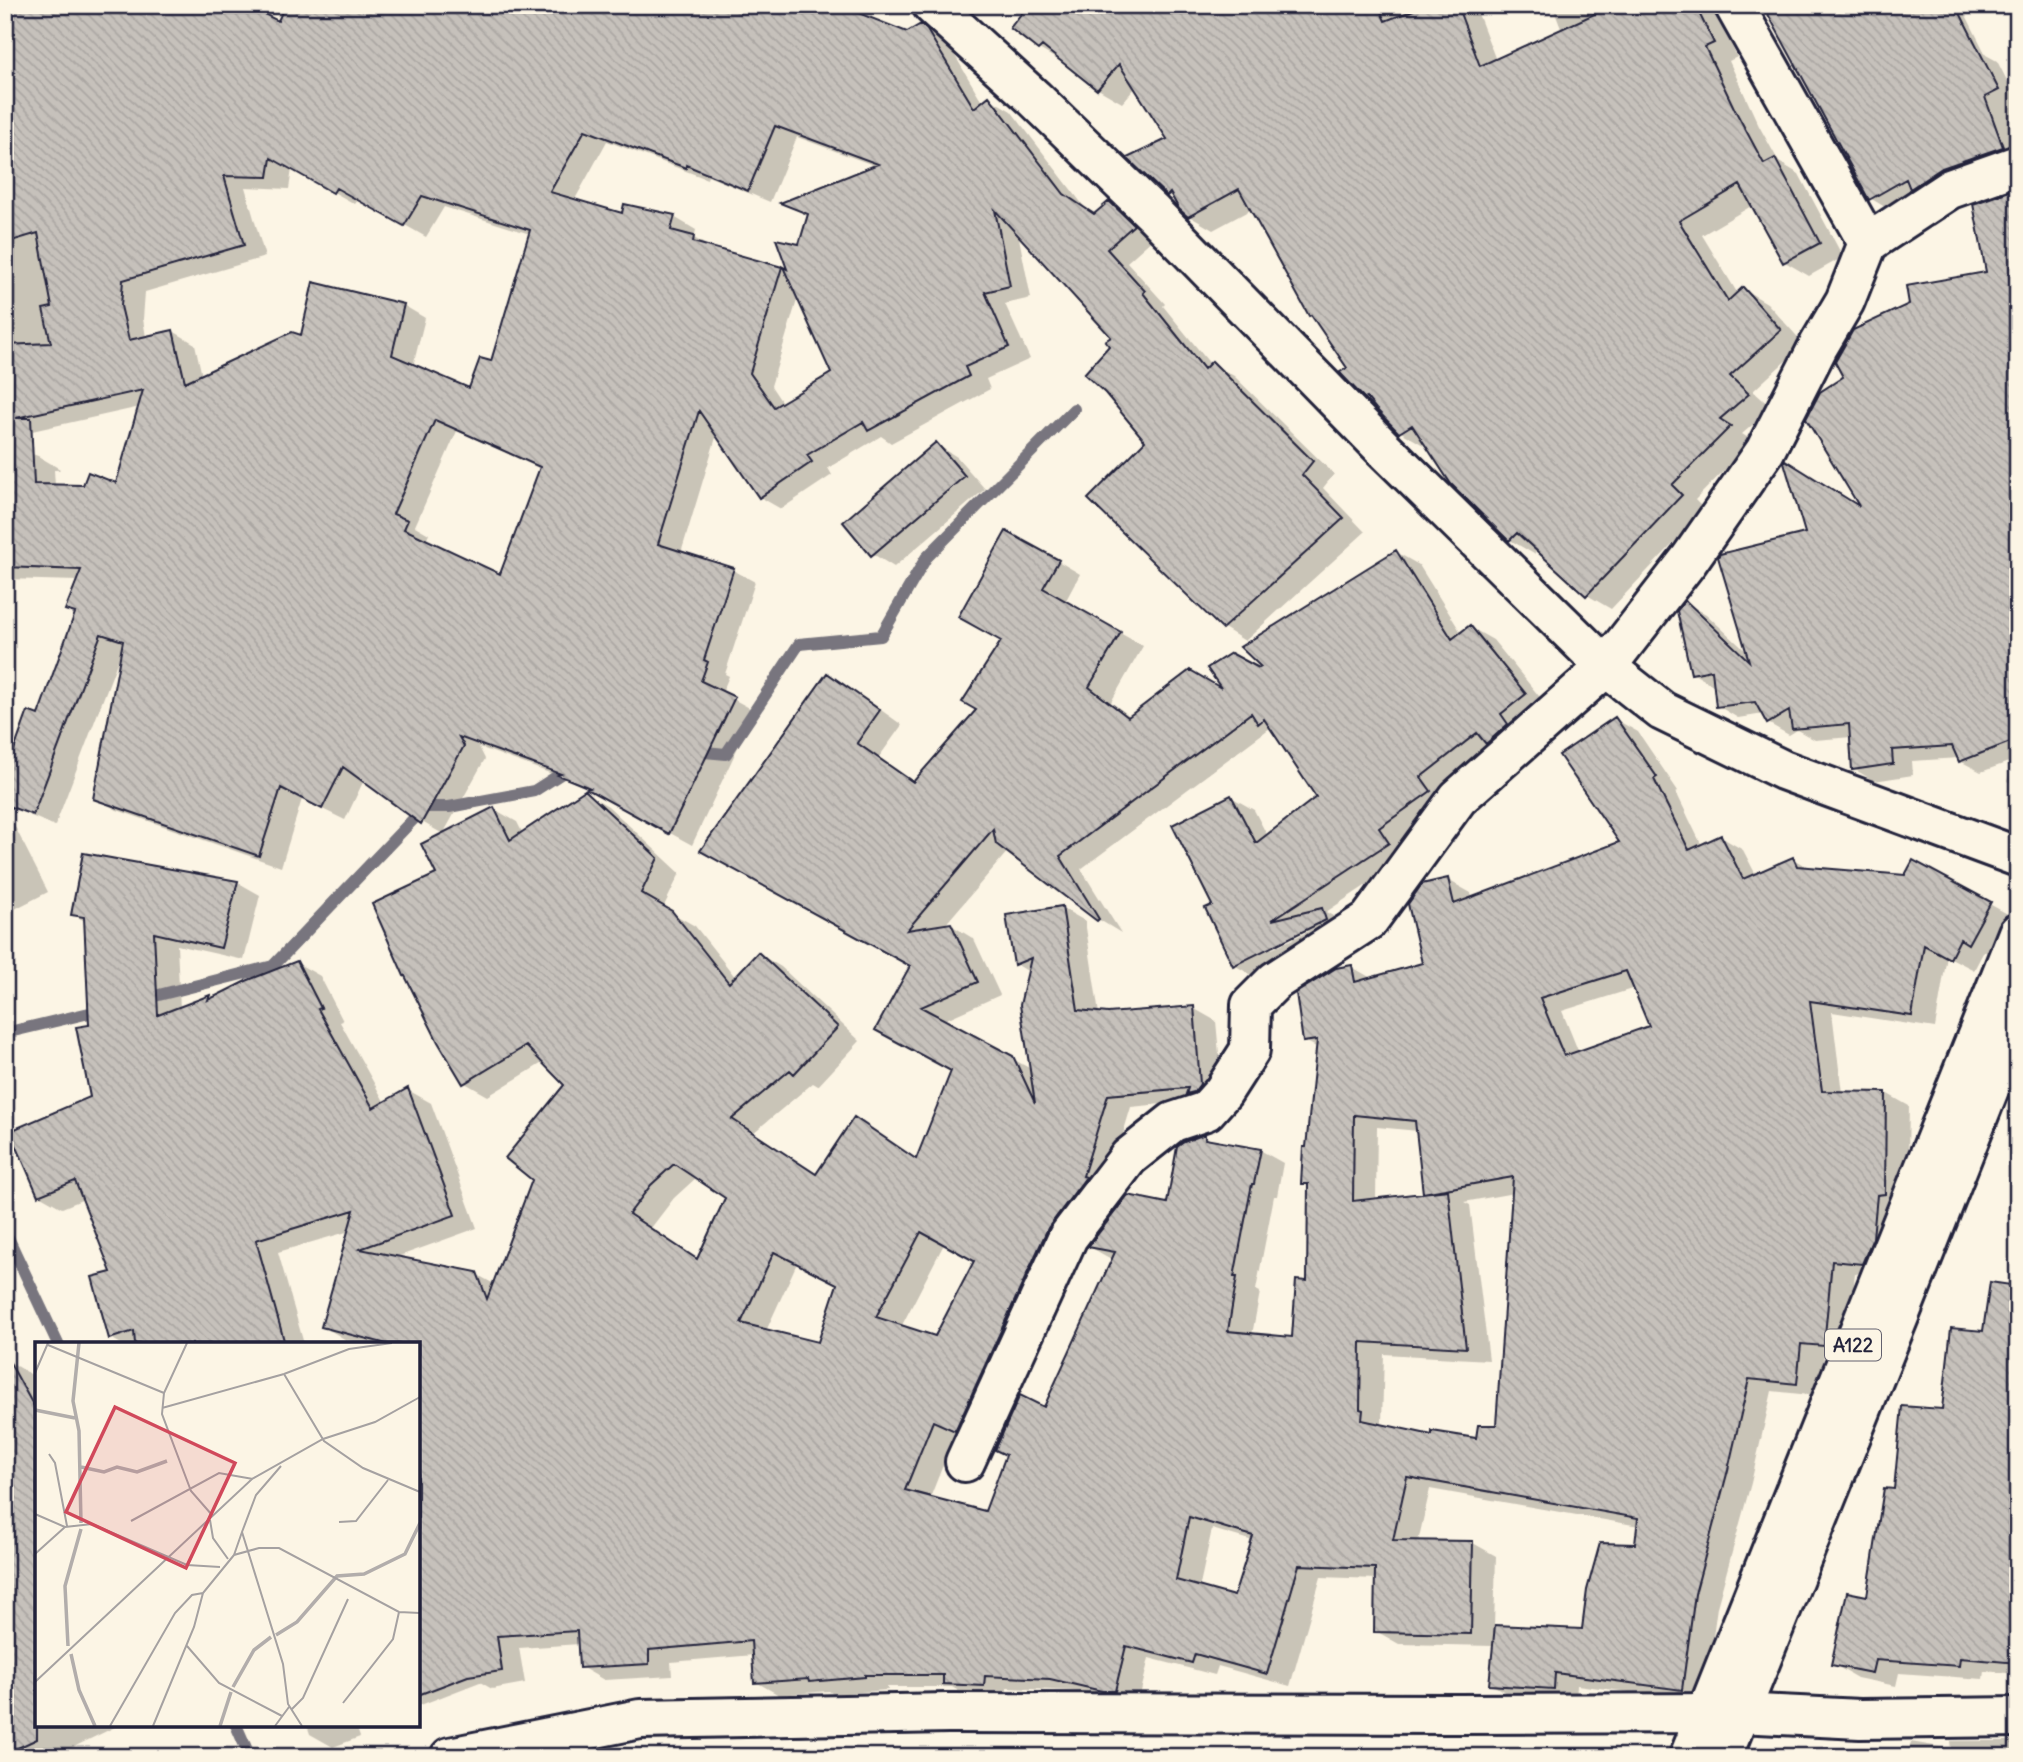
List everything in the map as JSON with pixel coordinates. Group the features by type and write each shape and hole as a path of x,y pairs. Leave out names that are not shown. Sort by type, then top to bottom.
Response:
{"main road":[{"path":"932,5 1034,98 1153,213 1382,447 1606,667 1662,711 1783,770 2018,857"},
{"path":"1734,5 1868,243"},
{"path":"965,1462 1068,1237 1129,1157 1173,1122 1206,1111 1223,1092 1250,1050 1251,1005 1275,981 1369,920 1458,798 1606,667 1689,560 1765,451 1819,345 1845,302 1868,243 1950,189 2018,166"},
{"name":"A122","path":"1722,1757 1723,1713 2018,933"},
{"name":"A122","path":"1689,1757 1723,1713 1902,1309 2018,1016"},
{"path":"450,1757 640,1719 948,1713 1723,1713 1860,1719 2018,1717"}],"building":[{"path":"5,5 246,5 278,21 285,5 838,5 907,32 921,24 974,108 989,96 1064,194 1094,214 1109,201 1134,225 1107,249 1145,291 1143,293 1204,369 1212,361 1313,461 1302,475 1344,518 1222,629 1088,499 1145,441 1105,393 1084,374 1109,346 1105,341 1111,337 995,210 1010,286 985,292 1009,347 965,367 969,376 868,431 863,422 807,455 812,462 759,498 699,411 658,544 734,568 704,660 708,662 701,681 735,697 669,834 587,789 590,788 558,775 561,774 459,737 464,746 421,824 343,767 322,809 281,788 259,856 93,799 123,641 101,634 33,815 5,805 5,775 28,711 38,715 75,613 65,610 81,570 5,567 5,345 51,343 43,309 52,307 38,233 5,243","holes":["775,126 878,164 780,203 808,214 799,244 776,239 787,269 783,267 831,373 774,407 750,373 782,267 693,242 694,236 671,230 675,215 624,204 622,213 550,192 585,130 686,168 686,165 748,191","271,158 333,193 336,188 404,226 422,196 530,230 491,361 480,358 469,388 392,355 404,304 313,282 301,335 292,332 185,382 173,330 129,340 121,306 123,280 244,245 224,176 268,177","143,390 116,483 88,472 83,485 34,484 31,418 16,418","435,420 540,467 500,574 404,529 408,520 393,514"]},
{"path":"1028,5 1378,5 1385,21 1427,5 1457,5 1480,66 1614,5 1695,5 1714,43 1705,47 1735,110 1764,164 1775,158 1820,243 1783,263 1740,185 1679,221 1728,301 1743,287 1781,330 1730,376 1749,394 1720,419 1731,426 1672,485 1682,495 1586,596 1517,533 1509,541 1451,484 1412,425 1399,433 1342,375 1340,372 1347,368 1311,315 1309,316 1239,189 1188,217 1179,209 1170,193 1167,196 1127,158 1167,139 1119,64 1097,90 1042,46 1038,50 1010,28"},
{"path":"1763,5 1956,5 1999,90 1985,97 2003,147 1942,168 1910,189 1906,179 1869,200"},
{"path":"2018,188 2018,739 1959,762 1952,746 1892,750 1893,764 1852,770 1849,724 1792,729 1789,711 1767,724 1755,702 1716,707 1712,670 1691,674 1677,611 1685,600 1749,661 1718,557 1720,554 1805,533 1785,460 1859,506 1806,419 1820,392 1843,377 1835,362 1853,330 1909,304 1906,286 1986,272 1973,204"},
{"path":"936,442 965,476 871,556 843,522"},
{"path":"1006,531 1059,560 1043,588 1121,632 1089,687 1128,717 1190,670 1221,688 1207,668 1231,653 1261,667 1240,647 1396,550 1452,639 1470,625 1526,694 1501,714 1508,724 1486,744 1477,733 1421,777 1431,791 1379,828 1389,843 1272,920 1322,908 1326,920 1233,966 1205,908 1212,905 1172,825 1231,795 1256,843 1316,797 1264,719 1258,724 1251,713 1060,856 1099,919 1097,921 996,844 993,829 907,930 951,923 978,982 921,1007 1013,1056 1035,1103 1020,1005 1031,958 1014,965 1006,915 1062,906 1078,1010 1108,1013 1194,1006 1200,1084 1194,1092 1186,1094 1188,1088 1108,1095 1083,1176 1086,1177 1048,1228 955,1431 933,1421 905,1490 985,1511 1006,1455 995,1450 1020,1395 1044,1407 1115,1252 1088,1247 1128,1195 1167,1203 1177,1147 1184,1142 1205,1134 1205,1139 1261,1149 1234,1277 1237,1277 1228,1331 1292,1337 1296,1280 1307,1281 1308,1184 1301,1184 1317,1040 1303,1042 1296,993 1336,968 1352,965 1355,982 1422,963 1408,904 1422,884 1448,878 1454,904 1619,842 1559,755 1615,717 1657,777 1654,779 1689,850 1721,835 1743,879 1793,857 1797,866 1905,875 1913,860 1991,902 1968,944 1960,939 1950,959 1924,945 1912,1016 1810,1001 1822,1091 1886,1092 1885,1194 1877,1195 1873,1238 1862,1264 1832,1261 1824,1346 1801,1344 1797,1384 1749,1379 1695,1594 1682,1690 1555,1673 1554,1689 1489,1685 1495,1625 1582,1629 1587,1590 1600,1543 1635,1544 1638,1518 1407,1477 1393,1540 1473,1541 1471,1634 1374,1632 1375,1568 1299,1565 1267,1674 1195,1654 1192,1663 1126,1646 1115,1691 1102,1691 1050,1679 985,1676 984,1686 943,1684 943,1675 865,1675 809,1682 808,1679 754,1683 751,1641 649,1650 649,1664 579,1668 577,1631 497,1636 502,1671 468,1676 420,1694 420,1342 379,1342 321,1327 354,1210 256,1240 284,1342 135,1342 134,1331 109,1339 92,1277 111,1272 75,1181 38,1196 10,1131 90,1097 76,1027 89,1025 84,917 71,915 83,853 238,881 221,948 154,933 158,1015 210,995 208,1000 246,981 297,961 321,1008 318,1009 373,1108 408,1088 455,1215 360,1249 477,1272 487,1299 532,1180 505,1158 564,1085 526,1046 463,1084 404,976 372,904 436,874 421,844 494,807 510,840 585,790 658,858 641,893 672,911 729,983 758,952 838,1027 794,1074 790,1070 732,1119 816,1174 854,1117 916,1159 951,1071 875,1030 910,966 700,851 827,673 880,710 857,743 913,782 976,710 962,702 1001,641 958,617","holes":["1626,971 1649,1026 1564,1056 1540,998","1354,1115 1415,1121 1423,1193 1353,1201","674,1164 725,1198 697,1259 629,1214 651,1185","1513,1177 1496,1425 1478,1425 1476,1438 1432,1431 1432,1435 1362,1420 1361,1342 1466,1348 1448,1190 1425,1193","921,1232 974,1261 935,1336 876,1317","774,1252 837,1284 818,1342 741,1323","1189,1517 1253,1536 1234,1596 1176,1580"]},
{"path":"1990,1282 2018,1286 2018,1663 1960,1658 1959,1666 1875,1660 1872,1673 1831,1665 1847,1592 1867,1596 1884,1488 1894,1489 1902,1406 1942,1409 1951,1328 1983,1331"},
{"path":"5,1354 35,1408 37,1739 5,1754"}],"waterway":[{"path":"694,751 726,754 799,644 881,636 926,558 1074,409"},
{"path":"143,999 273,966 425,807 449,807 534,791 573,766"},
{"path":"5,1033 102,1010"},
{"path":"5,1231 57,1342"},
{"path":"237,1727 250,1757"}]}
